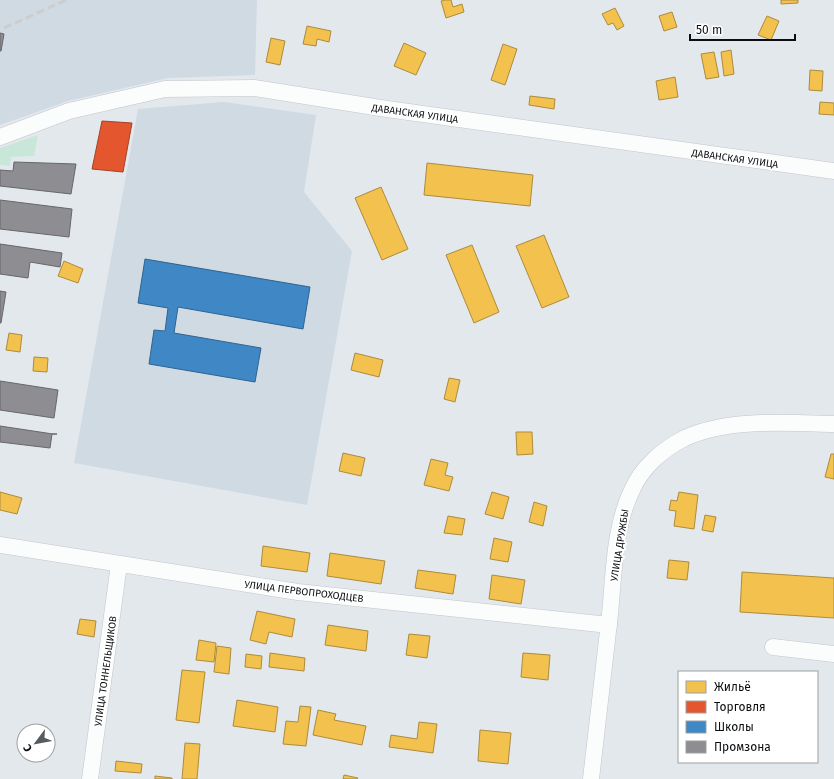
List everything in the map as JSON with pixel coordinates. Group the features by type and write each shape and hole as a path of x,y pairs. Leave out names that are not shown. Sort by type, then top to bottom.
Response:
{"street":[{"name":"ДАВАНСКАЯ УЛИЦА","path":"0,137 69,111 165,89 254,88 402,112 834,171"},
{"name":"УЛИЦА ДРУЖБЫ","path":"591,779 618,540 624,510 632,488 656,457 675,443 685,438 716,429 761,424 834,424"},
{"name":"УЛИЦА ПЕРВОПРОХОДЦЕВ","path":"0,545 298,592 609,624"},
{"name":"УЛИЦА ТОННЕЛЬЩИКОВ","path":"90,779 119,564"},
{"path":"773,647 834,654"}],"shaded area":[{"path":"0,0 257,0 255,75 168,78 68,101 0,125"},
{"path":"224,102 316,115 304,192 352,251 307,505 74,463 138,109"}],"green space":[{"path":"38,135 34,156 11,157 10,166 0,165 0,148"}],"building: Жильё":[{"path":"451,0 453,7 462,4 464,12 446,18 441,1"},
{"path":"781,0 798,0 798,3 781,4"},
{"path":"615,8 624,26 617,30 613,23 608,25 602,14"},
{"path":"672,12 677,27 664,31 659,16"},
{"path":"767,16 779,21 771,40 758,35"},
{"path":"307,26 331,31 329,42 317,39 316,46 303,44"},
{"path":"271,38 285,41 280,65 266,62"},
{"path":"404,43 426,53 416,75 394,66"},
{"path":"503,44 517,49 505,85 491,80"},
{"path":"731,50 734,74 724,76 721,52"},
{"path":"714,52 719,77 706,79 701,54"},
{"path":"810,70 823,71 822,91 809,90"},
{"path":"675,77 678,97 659,100 656,81"},
{"path":"530,96 555,99 554,109 529,105"},
{"path":"820,102 834,103 834,115 819,114"},
{"path":"427,163 533,175 530,206 424,195"},
{"path":"381,187 408,249 382,260 355,198"},
{"path":"544,235 569,297 542,308 516,246"},
{"path":"472,245 499,312 474,323 446,255"},
{"path":"64,261 83,269 78,283 58,276"},
{"path":"9,333 22,335 20,352 6,350"},
{"path":"355,353 383,360 379,377 351,370"},
{"path":"34,357 48,358 47,372 33,371"},
{"path":"449,378 460,380 455,402 444,399"},
{"path":"516,432 532,432 533,454 517,455"},
{"path":"343,453 365,458 361,476 339,471"},
{"path":"831,454 834,454 834,479 825,477"},
{"path":"431,459 448,463 445,475 453,477 449,491 424,485"},
{"path":"0,492 22,498 17,514 0,510"},
{"path":"492,492 509,497 503,519 485,514"},
{"path":"679,492 698,495 694,529 674,526 676,511 669,510 671,500 677,501"},
{"path":"534,502 547,506 543,526 529,522"},
{"path":"705,515 716,517 713,532 702,530"},
{"path":"448,516 465,519 462,535 444,533"},
{"path":"494,538 512,542 508,562 490,559"},
{"path":"263,546 310,553 307,572 261,566"},
{"path":"330,553 385,561 381,584 327,576"},
{"path":"669,560 689,562 687,580 667,578"},
{"path":"418,570 456,575 453,594 415,588"},
{"path":"742,572 834,578 834,618 740,612"},
{"path":"492,575 525,580 521,604 489,599"},
{"path":"257,611 295,619 292,637 269,632 266,644 250,640"},
{"path":"80,619 96,621 94,637 77,634"},
{"path":"328,625 368,631 366,651 325,645"},
{"path":"409,634 430,636 427,658 406,655"},
{"path":"199,640 216,643 214,662 196,660"},
{"path":"217,646 231,648 229,674 214,672"},
{"path":"270,653 305,658 304,671 269,667"},
{"path":"523,653 550,655 548,680 521,677"},
{"path":"246,654 262,656 261,669 245,667"},
{"path":"182,670 205,672 199,723 176,720"},
{"path":"237,700 278,707 275,732 233,726"},
{"path":"300,706 311,707 306,746 283,744 286,721 298,722"},
{"path":"318,710 336,714 334,720 366,726 362,745 313,735"},
{"path":"419,722 437,724 433,753 389,747 391,735 417,739"},
{"path":"480,730 511,733 508,764 478,761"},
{"path":"185,743 200,744 197,779 182,779"},
{"path":"116,761 142,764 141,773 115,771"},
{"path":"344,775 358,778 343,779"},
{"path":"155,776 172,778 172,779 155,779"}],"building: Торговля":[{"path":"102,121 132,123 123,172 92,169"}],"building: Школы":[{"path":"145,259 310,287 303,329 178,307 174,333 261,348 255,382 149,364 154,330 165,331 168,308 138,303"}],"building: Промзона":[{"path":"0,33 4,34 1,51 0,51"},
{"path":"14,162 76,164 71,194 0,186 0,170 13,171"},
{"path":"0,200 72,209 69,237 0,229"},
{"path":"0,244 62,253 60,267 30,262 28,278 0,274"},
{"path":"0,291 6,292 1,323 0,323"},
{"path":"0,381 58,390 54,418 0,410"},
{"path":"0,426 53,434 50,448 0,442"}],"railway":[{"path":"4,28 66,0"}]}
